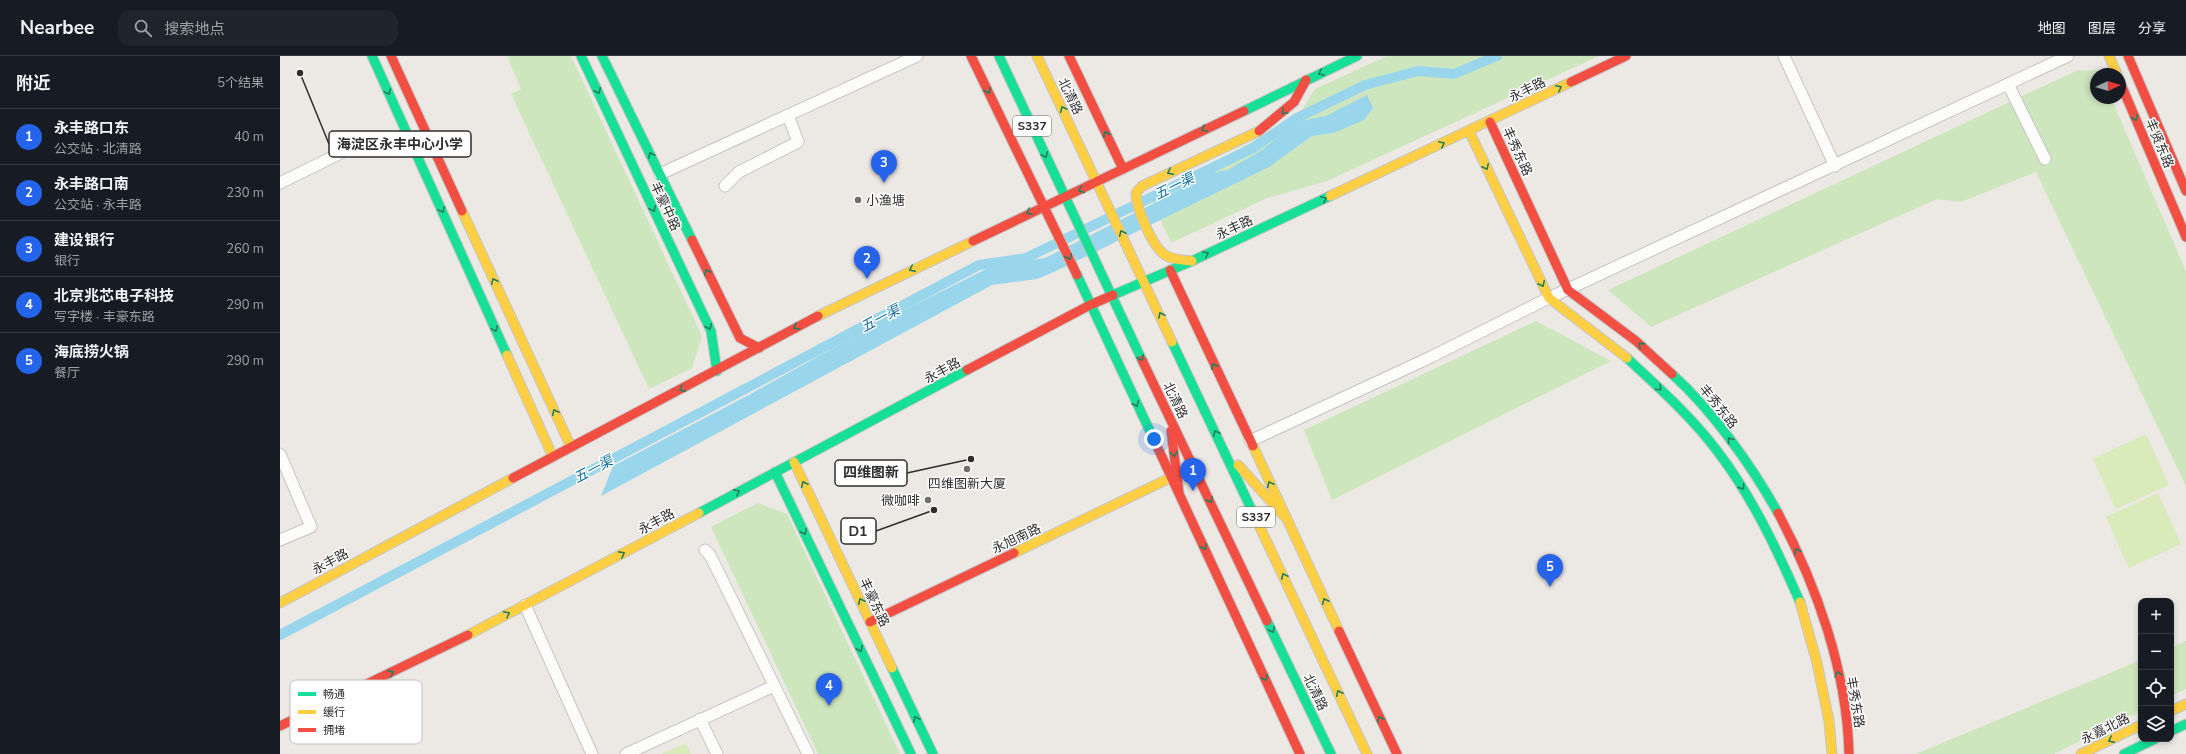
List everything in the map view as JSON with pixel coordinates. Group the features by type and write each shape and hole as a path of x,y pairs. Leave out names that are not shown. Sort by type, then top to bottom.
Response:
{"street":[{"path":"372,56 553,457"},
{"path":"391,56 571,447"},
{"name":"丰豪中路","path":"581,56 711,332 717,371"},
{"name":"丰豪中路","path":"602,56 740,338 759,348"},
{"path":"660,174 917,56"},
{"path":"971,56 1057,232 1300,754"},
{"name":"北清路","path":"999,56 1169,417 1331,754"},
{"name":"北清路","path":"1037,56 1145,281 1367,754"},
{"name":"北清路","path":"1069,56 1123,169"},
{"name":"永丰路","path":"280,603 571,447 717,371 809,320 1357,56"},
{"name":"永丰路","path":"375,680 468,635 1090,305 1112,297 1192,261 1469,132 1626,56"},
{"path":"1784,56 1835,166"},
{"path":"1250,441 1431,357 1549,298 1835,166 2068,56"},
{"path":"2109,56 2114,68"},
{"name":"丰贤东路","path":"2128,56 2186,191"},
{"path":"1192,261 1174,260 1163,254 1157,246 1136,200 1136,193 1142,186 1264,129 1294,102 1306,80"},
{"path":"2008,84 2045,159"},
{"name":"丰贤东路","path":"2126,96 2186,237"},
{"path":"725,186 739,172 798,142 788,115"},
{"name":"丰秀东路","path":"1490,122 1568,290 1636,341 1688,388 1731,442 1764,488 1796,547 1818,602 1834,658 1848,719 1849,754"},
{"path":"1469,132 1549,298 1623,354 1673,401 1718,452 1749,498 1779,554 1802,607 1817,663 1829,721 1832,754"},
{"path":"280,183 359,144"},
{"path":"1170,270 1397,754"},
{"path":"1169,417 1179,492"},
{"path":"1226,453 1286,518"},
{"path":"280,454 311,527 280,540"},
{"name":"丰豪东路","path":"794,462 932,754"},
{"path":"775,472 911,754"},
{"name":"永旭南路","path":"870,622 1172,477"},
{"path":"705,550 710,555 808,754"},
{"path":"525,605 592,754"},
{"path":"626,754 774,686"},
{"path":"2174,710 2186,704"},
{"path":"700,719 717,754"},
{"name":"永丰路","path":"280,726 290,721"},
{"path":"2174,730 2186,724"},
{"name":"永嘉北路","path":"2081,754 2138,726"},
{"path":"2124,754 2149,742"}],"green space":[{"path":"507,56 571,56 702,336 692,368 649,389 511,94 521,89"},
{"path":"1387,56 1599,56 1327,181 1267,198 1171,243 1151,199 1299,115 1315,89"},
{"path":"2078,70 2090,71 2090,104 2114,104 2186,271 2186,486 2036,172 1961,202 1937,199 1651,327 1608,290"},
{"path":"1536,321 1611,361 1332,500 1304,430"},
{"path":"2146,434 2169,485 2116,509 2093,459"},
{"path":"2158,493 2181,544 2129,568 2106,517"},
{"path":"758,503 787,514 900,754 818,754 711,527"},
{"path":"2186,641 2186,689 2174,695 2174,670 2174,647"},
{"path":"2138,661 2138,712 2054,754 1916,754"},
{"path":"686,743 691,754 662,754"}],"water":[{"path":"1367,95 1373,108 1364,120 1334,133 1312,136 1269,167 1054,272 1037,279 992,285 601,496 613,466 745,397 871,327 992,266 1045,258 1170,195 1206,174 1228,170 1262,150 1296,122 1326,116"}],"waterway":[{"name":"五一渠","path":"280,635 979,265 1026,258 1253,148 1297,118 1365,85 1418,71 1454,74 1497,56"}],"traffic: fast":[{"path":"372,56 507,355"},
{"path":"581,56 711,331 717,371"},
{"path":"602,56 692,240"},
{"path":"999,56 1142,360"},
{"path":"1244,111 1357,56"},
{"path":"1113,295 1192,261 1330,196"},
{"path":"1077,275 1155,442"},
{"path":"1172,342 1256,519"},
{"path":"1627,358 1686,415 1708,439 1731,470 1764,525 1800,602"},
{"path":"699,513 967,370"},
{"path":"1672,374 1702,404 1730,439 1744,458 1778,513"},
{"path":"775,472 911,754"},
{"path":"1267,621 1331,754"},
{"path":"892,668 933,754"},
{"path":"2174,730 2186,724"},
{"path":"2124,754 2149,742"}],"traffic: slow":[{"path":"1037,56 1172,342"},
{"path":"2109,56 2114,68"},
{"path":"1330,196 1571,82"},
{"path":"1192,261 1171,258 1165,255 1155,244 1142,217 1136,193 1142,186 1259,131"},
{"path":"1469,131 1549,298 1627,358"},
{"path":"462,211 571,447"},
{"path":"818,316 973,241"},
{"path":"507,355 553,457"},
{"path":"1253,446 1339,631"},
{"path":"794,462 892,668"},
{"path":"1238,465 1286,518"},
{"path":"1014,553 1172,477"},
{"path":"280,603 513,478"},
{"path":"468,635 699,513"},
{"path":"1256,519 1367,754"},
{"path":"1800,602 1817,663 1829,721 1832,754"},
{"path":"2174,710 2186,704"},
{"path":"2081,754 2138,726"}],"traffic: jam":[{"path":"391,56 462,211"},
{"path":"971,56 1077,275"},
{"path":"1069,56 1123,169"},
{"path":"1571,82 1626,56"},
{"path":"2128,56 2186,191"},
{"path":"1259,131 1294,102 1306,80"},
{"path":"2126,96 2186,237"},
{"path":"973,241 1244,111"},
{"path":"1490,122 1568,290 1636,341 1672,374"},
{"path":"692,240 740,338 759,348"},
{"path":"1170,270 1253,446"},
{"path":"967,370 1090,305 1113,295"},
{"path":"513,478 818,316"},
{"path":"1142,360 1267,621"},
{"path":"1171,431 1179,492"},
{"path":"1155,442 1300,754"},
{"path":"1778,513 1805,570 1817,599 1827,630 1843,692 1849,754"},
{"path":"870,622 1014,553"},
{"path":"1339,631 1397,754"},
{"path":"375,680 468,635"},
{"path":"280,726 290,721"}],"place":[{"name":"海淀区永丰中心小学","path":"300,73"},
{"name":"建设银行","path":"884,183"},
{"name":"小渔塘","path":"858,200"},
{"name":"永丰路口南","path":"867,279"},
{"name":"四维图新","path":"971,459"},
{"name":"四维图新大厦","path":"967,469"},
{"name":"永丰路口东","path":"1193,491"},
{"name":"微咖啡","path":"928,500"},
{"name":"D1","path":"934,510"},
{"name":"海底捞火锅","path":"1550,587"},
{"name":"北京兆芯电子科技","path":"829,706"}]}
